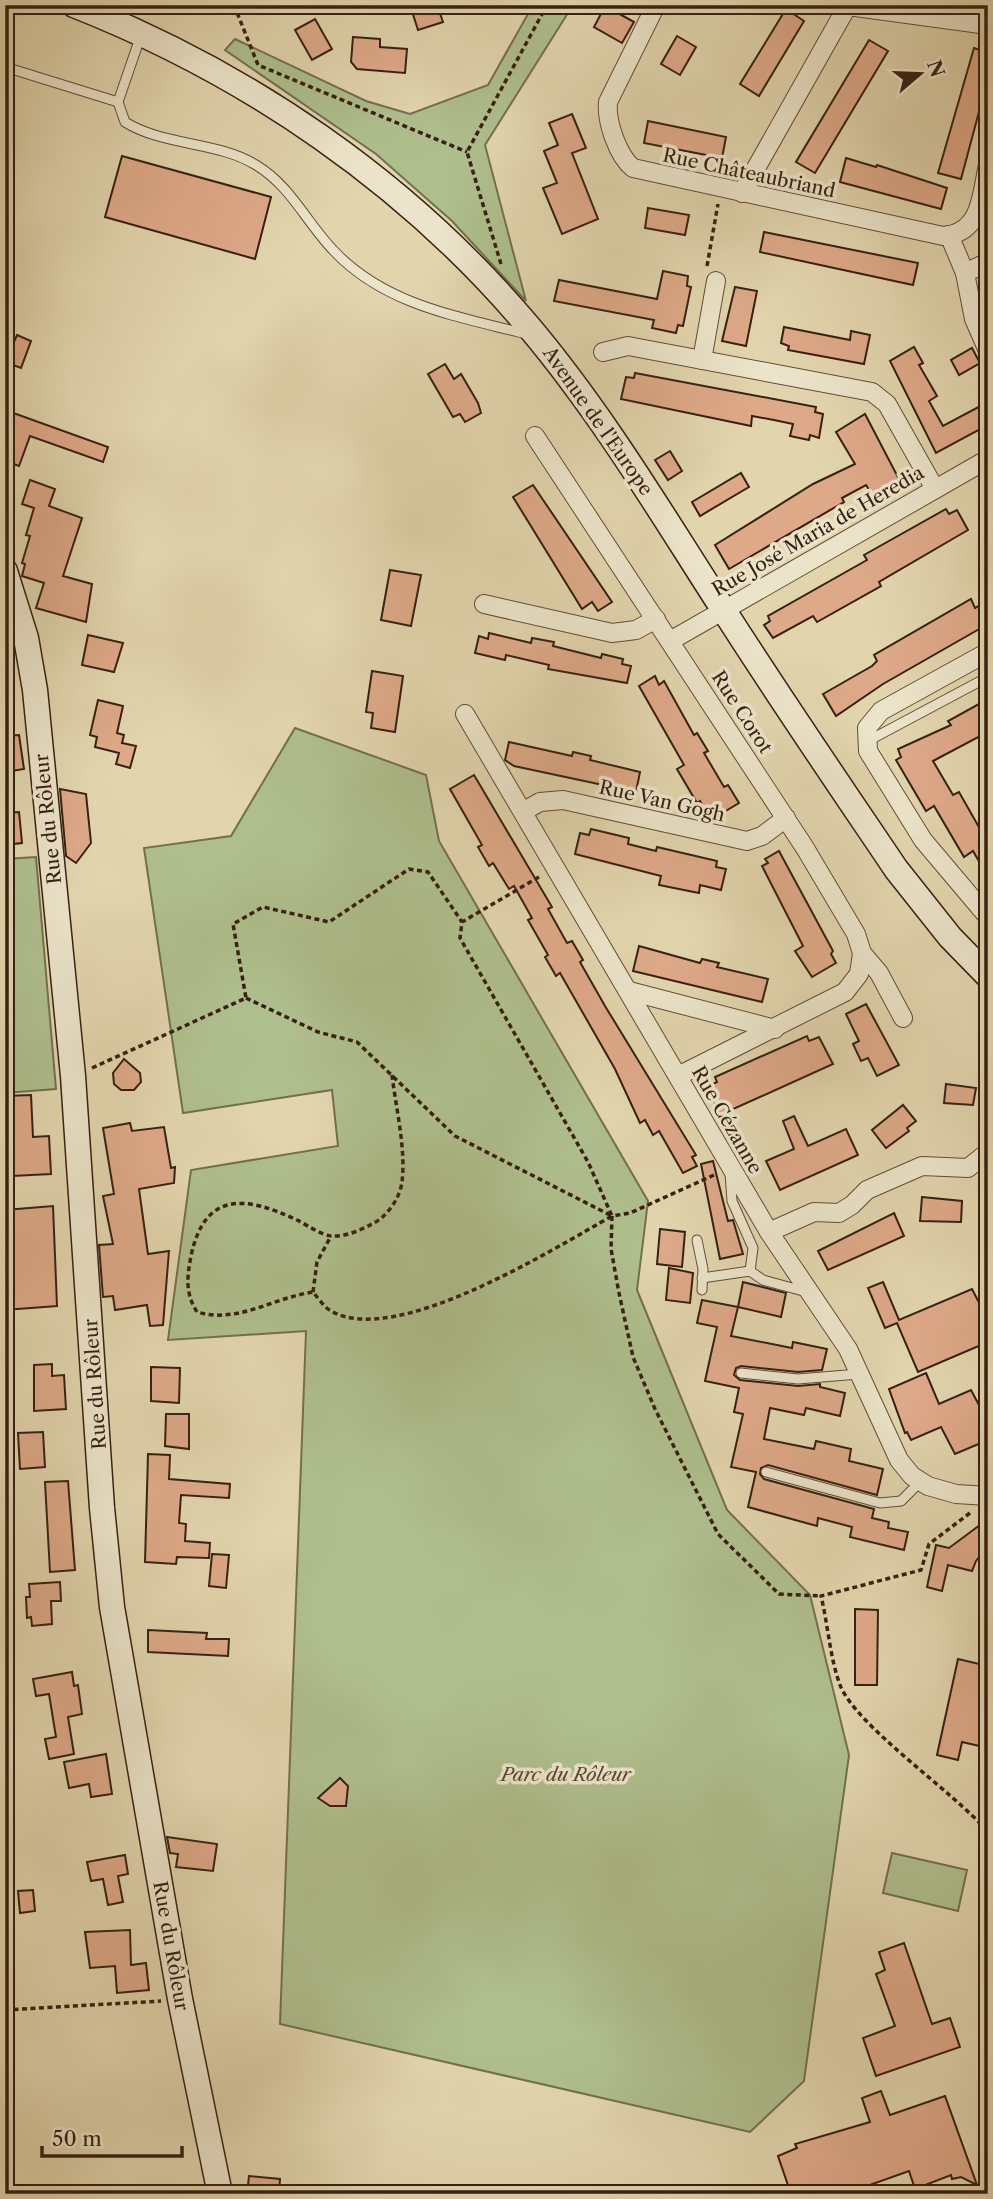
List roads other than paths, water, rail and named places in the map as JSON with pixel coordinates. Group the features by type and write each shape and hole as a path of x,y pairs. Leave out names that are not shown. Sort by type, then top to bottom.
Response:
{"street":[{"name":"Avenue de l'Europe","path":"74,5 142,34 242,86 358,164 455,248 538,337 619,447 896,869 950,937 988,976"},
{"name":"Rue Châteaubriand","path":"656,5 610,96 608,119 624,159 634,168 721,189 949,235"},
{"path":"742,193 848,6 988,25"},
{"path":"988,165 982,222 949,235 965,273 974,319 988,351"},
{"path":"965,273 988,262"},
{"path":"702,360 715,288"},
{"path":"603,352 628,346 877,395 887,404 935,489"},
{"name":"Rue Corot","path":"535,436 786,818 848,920 862,953 879,973 903,1018"},
{"name":"Rue José Maria de Heredia","path":"670,641 988,458"},
{"name":"Rue du Rôleur","path":"5,571 22,622 34,681 74,1076 110,1586 180,1999 220,2194"},
{"path":"484,604 612,633 636,630 656,619"},
{"path":"987,654 875,716 867,728 866,743 923,839 988,917"},
{"name":"Rue Cézanne","path":"465,714 730,1168 769,1232 835,1328 899,1460 920,1482"},
{"name":"Rue Van Gogh","path":"524,811 540,802 564,800 747,841 762,836 786,818"},
{"path":"678,1076 775,1029 849,988 859,974 862,953"},
{"path":"629,991 775,1029"},
{"path":"769,1232 809,1213 839,1213 867,1190 922,1166 968,1168 988,1152"},
{"path":"920,1482 945,1492 983,1501"}],"lane":[{"path":"142,34 118,102 122,117 132,127 247,160 272,176 288,191 335,252 385,291 436,310 538,337"},
{"path":"5,67 118,102"},
{"path":"866,743 988,677"},
{"path":"730,1168 732,1201 753,1248 750,1271"},
{"path":"697,1240 702,1290"},
{"path":"702,1279 750,1271 763,1280 809,1292"},
{"path":"741,1373 798,1379 859,1374"},
{"path":"766,1472 887,1503 906,1498 920,1482"}],"park label":[{"name":"Parc du Rôleur","path":"566,1774"}]}
